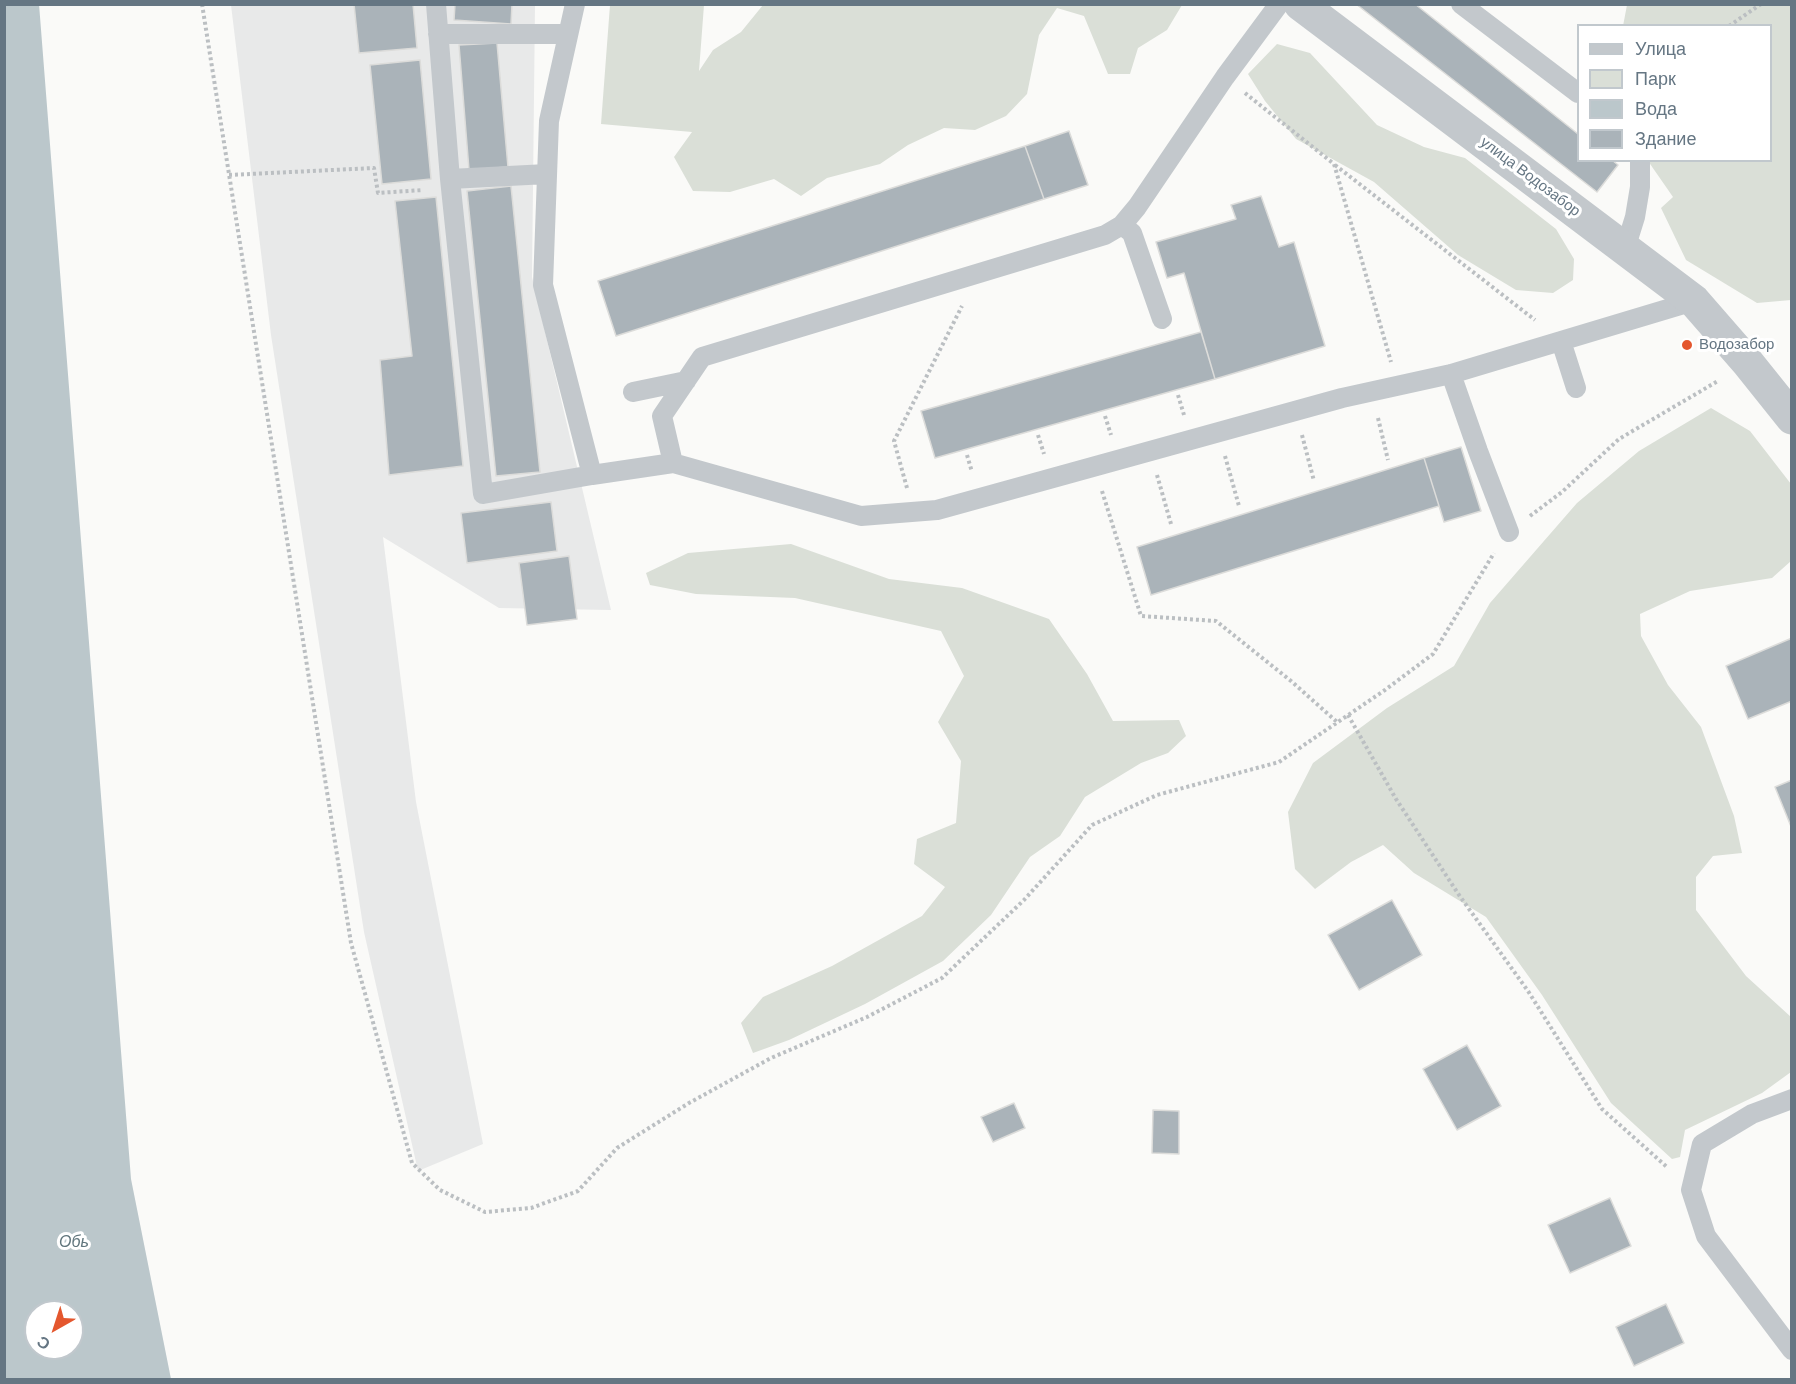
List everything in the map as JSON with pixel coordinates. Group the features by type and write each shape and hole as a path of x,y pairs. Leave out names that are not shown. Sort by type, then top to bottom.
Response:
{"street":[{"name":"улица Водозабор","path":"1300,4 1694,301 1748,363 1791,418"}],"lane":[{"path":"436,4 451,184 483,494 673,463 861,516 937,510 1295,411 1371,391 1451,374 1694,301"},
{"path":"574,4 549,121 543,285 592,475"},
{"path":"673,463 662,416 702,357 1105,235 1122,225 1137,207 1225,77 1279,4"},
{"path":"1461,4 1577,92"},
{"path":"438,34 568,34"},
{"path":"1624,249 1635,217 1640,187 1640,162"},
{"path":"451,184 547,174"},
{"path":"1122,225 1132,233 1162,319"},
{"path":"1561,341 1576,388"},
{"path":"1451,374 1509,532"},
{"path":"633,392 686,381"},
{"path":"1791,1099 1752,1114 1702,1144 1691,1190 1706,1236 1791,1350"}],"path":[{"path":"202,4 351,943 412,1163 440,1190 485,1212 531,1208 578,1191 617,1148 689,1103 771,1058 867,1017 942,978 1024,900 1092,825 1157,795 1279,762 1348,716 1433,654 1509,532 1562,492 1619,439 1748,363"},
{"path":"1732,24 1761,4"},
{"path":"1225,77 1561,341"},
{"path":"1334,164 1398,385"},
{"path":"229,175 374,168 378,193 451,184"},
{"path":"914,511 894,441 973,285 970,276"},
{"path":"1371,391 1388,460"},
{"path":"1295,411 1314,481"},
{"path":"1219,432 1239,506"},
{"path":"1150,451 1171,524"},
{"path":"1094,466 1141,616 1216,621 1291,681 1337,722"},
{"path":"1348,716 1409,818 1459,895 1528,991 1602,1109 1691,1190"}],"shaded area":[{"path":"231,5 535,5 532,277 611,610 499,608 383,537 416,802 483,1144 418,1171 364,932 271,335"}],"green space":[{"path":"610,5 704,5 699,71 713,50 741,32 763,5 1182,5 1167,30 1138,48 1130,74 1108,74 1084,16 1057,8 1039,35 1027,94 1006,116 975,130 944,128 908,145 880,164 827,178 801,196 774,179 730,192 693,191 674,157 692,132 601,124"},
{"path":"1627,5 1791,5 1791,300 1757,303 1686,260 1661,208 1673,197 1649,162 1772,162 1772,24 1623,24"},
{"path":"1277,44 1310,53 1377,125 1424,147 1465,158 1556,229 1574,259 1573,280 1553,293 1516,290 1458,255 1374,182 1296,139 1265,101 1248,74"},
{"path":"1711,408 1750,431 1791,484 1791,561 1772,578 1690,591 1640,614 1641,636 1668,685 1701,727 1734,816 1742,853 1713,856 1696,877 1696,910 1746,976 1791,1017 1791,1072 1762,1093 1685,1130 1680,1157 1672,1159 1611,1103 1542,995 1486,917 1414,873 1383,845 1351,862 1315,889 1295,869 1288,812 1313,763 1387,708 1454,666 1490,603 1577,503 1639,451"},
{"path":"791,544 889,579 962,588 1049,619 1087,674 1113,721 1179,720 1186,736 1168,753 1141,763 1085,797 1060,836 1030,857 991,915 943,961 865,1004 789,1040 753,1053 741,1023 763,997 832,966 922,916 945,887 914,864 917,839 956,823 961,761 938,722 964,676 941,631 795,598 696,594 650,585 646,573 688,553"}],"water":[{"name":"Обь","path":"39,4 131,1179 171,1379 5,1379 4,5"}],"building":[{"path":"354,4 413,4 417,48 359,53"},
{"path":"455,4 512,4 511,24 454,20"},
{"path":"1356,4 1415,4 1577,133 1577,162 1614,162 1618,165 1597,192"},
{"path":"497,43 508,167 469,170 459,45"},
{"path":"420,60 431,179 382,184 370,65"},
{"path":"1069,131 1088,185 1044,199 1025,146"},
{"path":"1025,146 1044,199 616,336 598,281"},
{"path":"511,186 540,472 496,476 467,191"},
{"path":"1261,196 1279,247 1294,242 1325,346 1215,379 1184,273 1167,278 1156,242 1236,219 1231,205"},
{"path":"436,197 463,466 389,475 380,360 412,356 395,201"},
{"path":"1201,332 1215,379 935,458 921,411"},
{"path":"1461,447 1481,511 1444,522 1424,458"},
{"path":"1424,458 1439,506 1151,595 1137,547"},
{"path":"551,502 557,551 467,563 461,513"},
{"path":"569,556 577,619 527,625 519,563"},
{"path":"1792,638 1792,701 1748,719 1726,666"},
{"path":"1792,780 1792,829 1775,787"},
{"path":"1392,900 1422,955 1359,990 1328,935"},
{"path":"1467,1045 1501,1106 1457,1130 1423,1069"},
{"path":"1014,1103 1025,1128 993,1142 981,1117"},
{"path":"1153,1110 1179,1111 1179,1154 1152,1153"},
{"path":"1610,1198 1631,1246 1570,1273 1548,1225"},
{"path":"1666,1304 1684,1343 1634,1366 1616,1327"}],"place":[{"name":"Водозабор","path":"1687,345"}]}
